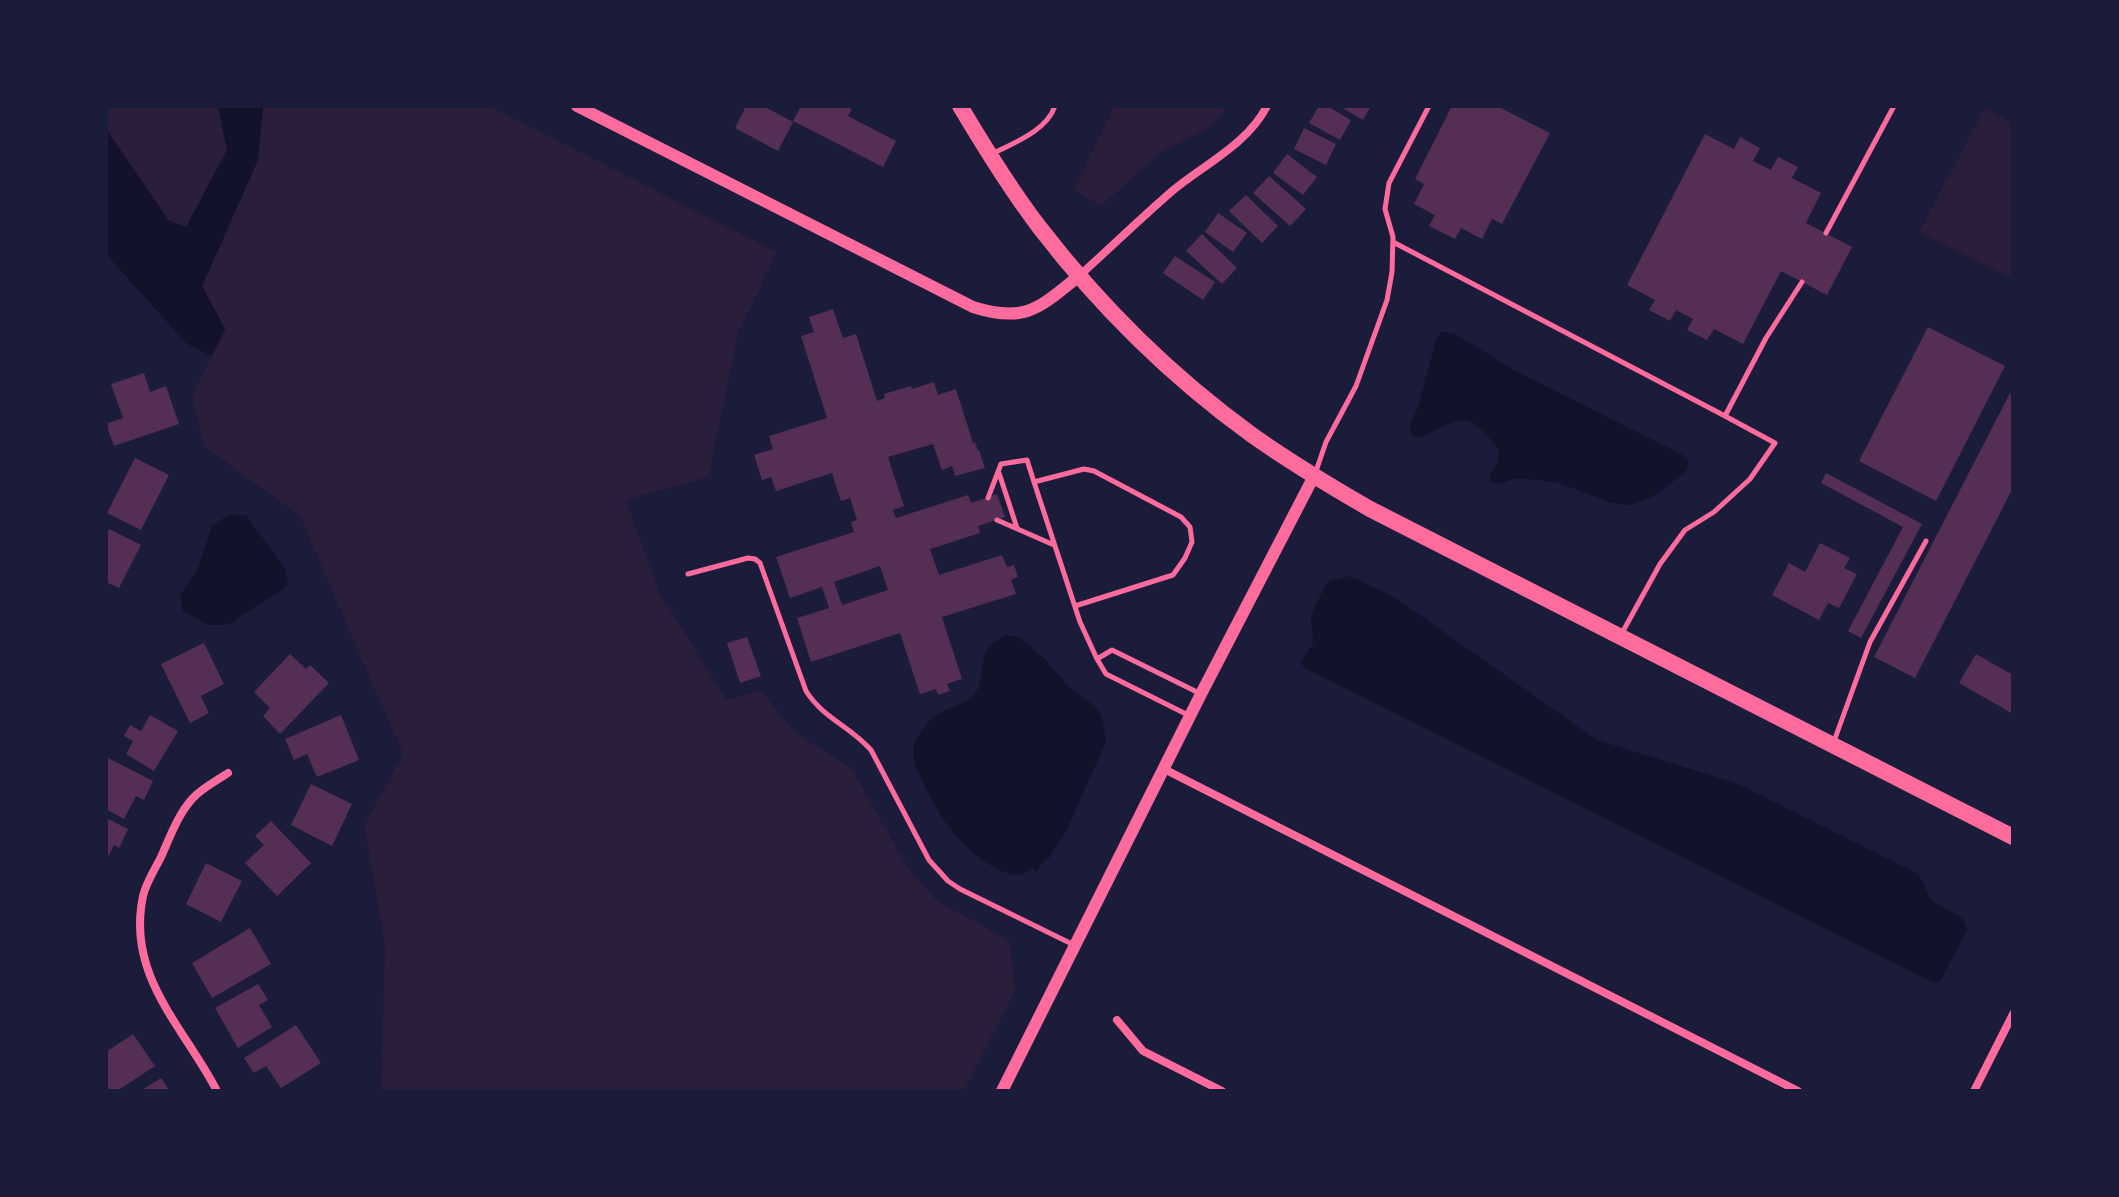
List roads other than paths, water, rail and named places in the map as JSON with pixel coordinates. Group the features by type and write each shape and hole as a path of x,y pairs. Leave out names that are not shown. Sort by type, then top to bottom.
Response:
{"main road":[{"path":"960,106 1039,227 1079,276 1139,340 1192,388 1253,435 1370,509 2013,837"}],"street":[{"path":"577,106 973,307 999,314 1026,312 1045,304 1173,191 1229,150 1247,133 1267,106"},
{"path":"1002,1091 1314,476"},
{"path":"1164,769 1798,1091"},
{"path":"217,1091 158,997 141,946 139,920 143,893 182,812 194,796 228,773"},
{"path":"1974,1091 2013,1014"},
{"path":"1117,1020 1143,1051 1222,1091"}],"lane":[{"path":"990,155 1021,140 1049,120 1055,106"},
{"path":"1314,476 1326,442 1356,386 1387,300 1393,242 1385,209 1389,183 1429,106"},
{"path":"1826,233 1894,106"},
{"path":"1393,242 1775,443 1750,479 1714,512 1685,530 1660,564 1620,637"},
{"path":"1725,416 1766,338 1802,282"},
{"path":"988,498 1001,464 1027,460 1075,606 1106,674 1190,716"},
{"path":"1034,482 1084,469 1094,471 1181,517 1190,527 1192,542 1173,575 1075,606"},
{"path":"998,472 1017,529"},
{"path":"997,520 1054,545"},
{"path":"1833,745 1870,642 1926,541"},
{"path":"688,574 748,558 760,563 806,691 826,715 871,750 929,860 938,871 960,889 1075,945"},
{"path":"1097,659 1112,650 1201,694"}]}
